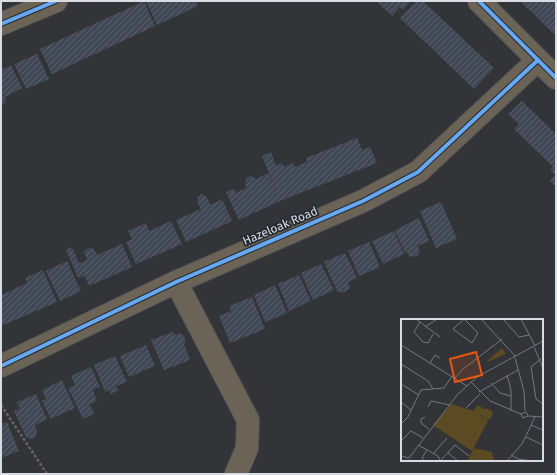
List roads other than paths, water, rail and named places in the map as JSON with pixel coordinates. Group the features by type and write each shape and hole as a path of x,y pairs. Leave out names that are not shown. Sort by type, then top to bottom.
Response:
{"street":[{"path":"1,24 56,1"},
{"path":"479,1 556,78"},
{"name":"Hazeloak Road","path":"1,366 176,282 363,201 418,172 538,60"},
{"path":"176,282 248,420 247,448 236,474"}]}
